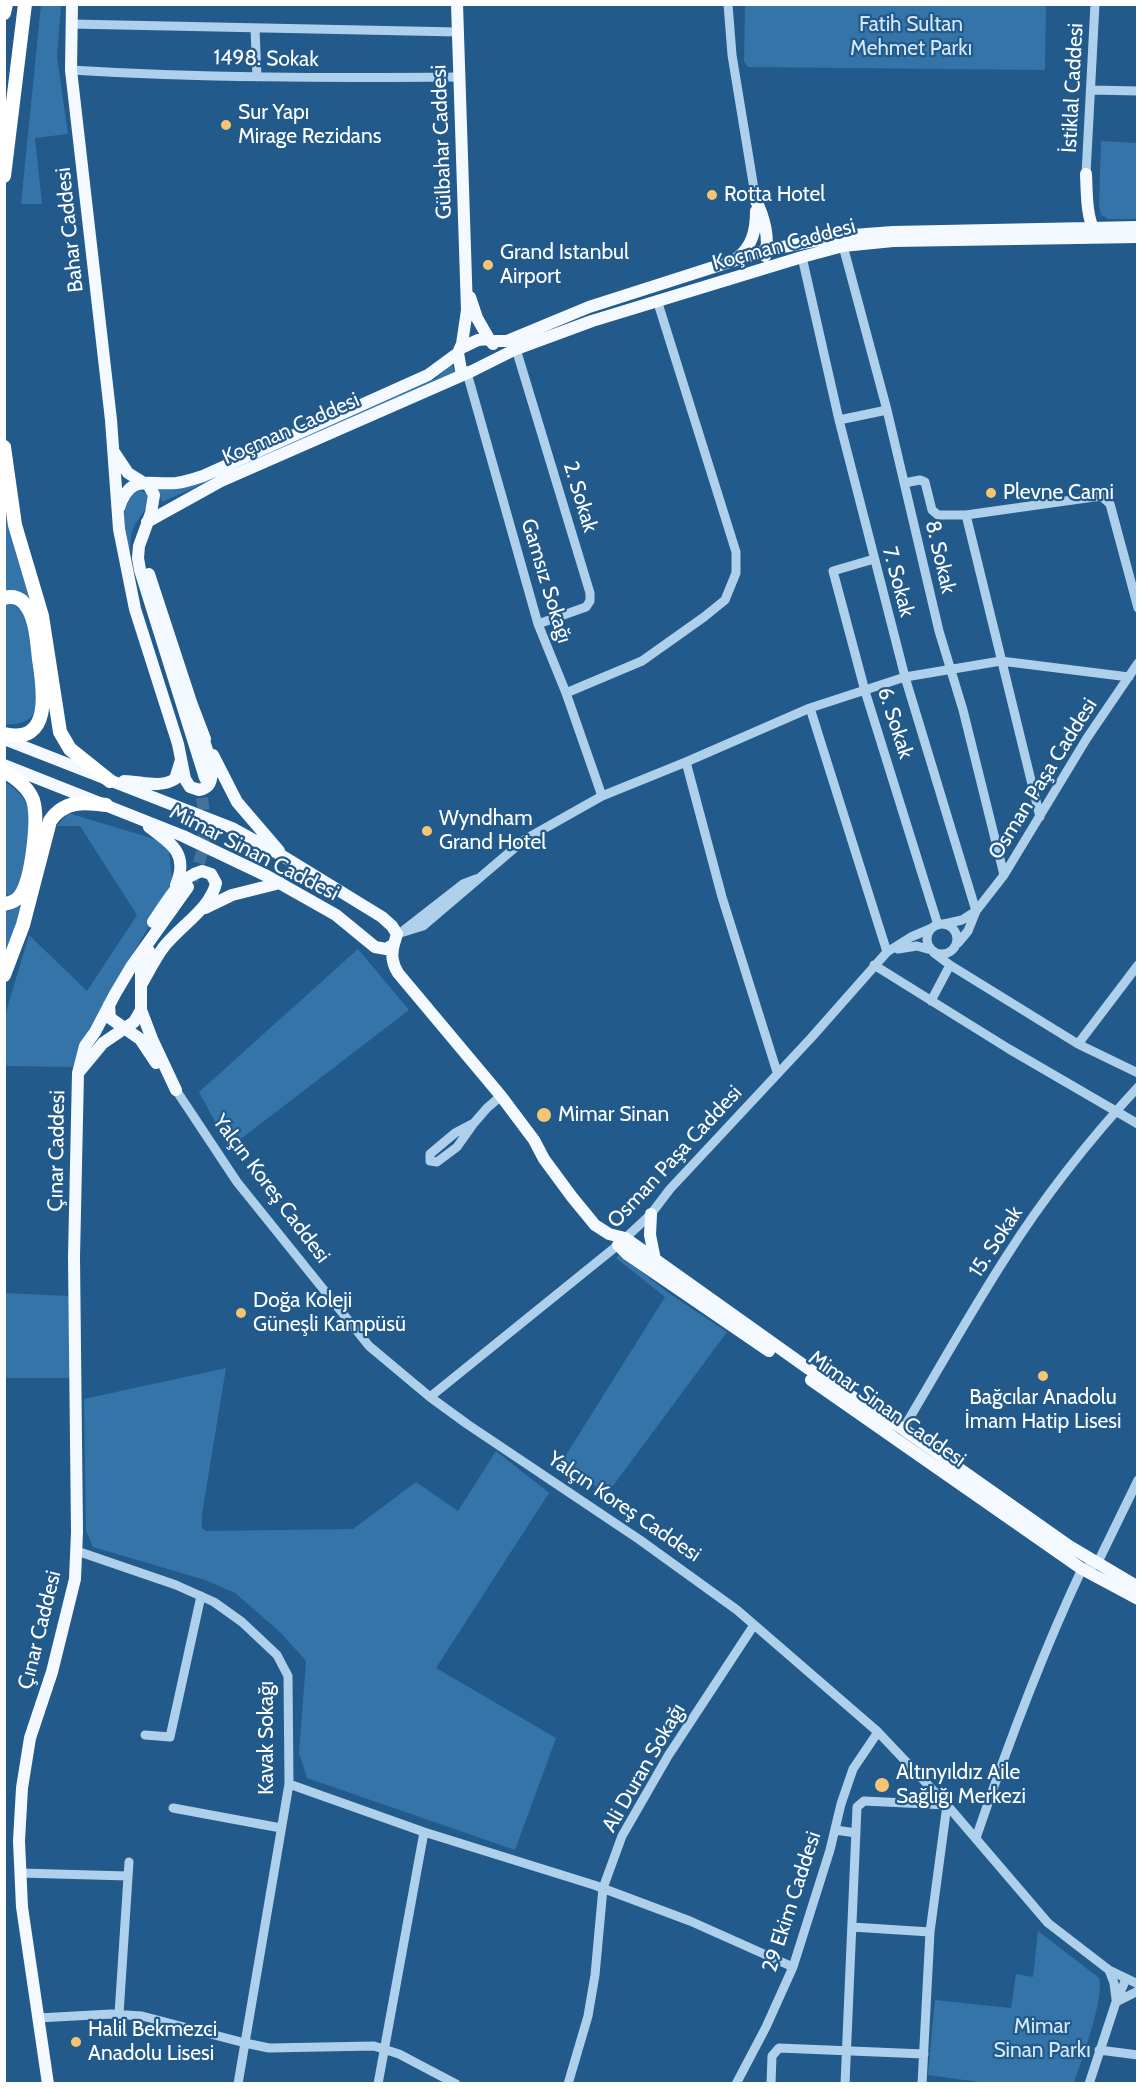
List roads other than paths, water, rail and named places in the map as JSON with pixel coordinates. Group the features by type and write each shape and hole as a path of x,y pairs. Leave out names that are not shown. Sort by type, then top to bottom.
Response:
{"highway":[{"path":"4,13 6,4"},
{"path":"4,176 25,4"},
{"path":"4,447 15,525 38,599 46,636 60,732 70,749 110,781"},
{"path":"4,598 15,597 22,601 30,614 38,648 44,698 42,715 34,728 21,735 4,734"},
{"path":"4,771 19,781 29,792 36,812 36,824 24,889 13,902 4,904"},
{"path":"4,975 26,917 50,821 60,809 70,804 106,805"}],"main road":[{"name":"Bahar Caddesi","path":"72,4 71,70 118,510"},
{"name":"Gülbahar Caddesi","path":"457,4 467,310 459,350"},
{"path":"1086,174 1087,201 1093,227 1098,236 1110,238"},
{"path":"1072,228 1081,218 1086,174"},
{"path":"710,285 729,271 762,260 767,250 762,215 756,201"},
{"path":"732,261 745,251 752,240 756,222 756,201"},
{"name":"Koçman Caddesi","path":"491,340 507,341 589,307 767,250 840,236 1137,227"},
{"name":"Koçman Caddesi","path":"490,362 516,349 657,300 843,246 893,241 1137,237"},
{"name":"Gülbahar Caddesi","path":"466,278 472,306 491,340"},
{"path":"478,340 491,340 495,350 490,362 467,373 461,370 459,350 478,340"},
{"name":"Koçman Caddesi","path":"143,482 182,482 219,469 428,375 459,350"},
{"name":"Koçman Caddesi","path":"147,522 221,481 467,373"},
{"path":"113,451 128,473 149,486 154,495 153,506 142,534 138,558 140,570 202,780 124,551"},
{"path":"142,534 144,559 202,734 212,772 212,779 205,789 195,789 188,784 135,609 119,529 118,510 128,489 143,482"},
{"path":"202,734 237,802 272,840 282,855"},
{"name":"Mimar Sinan Caddesi","path":"4,739 232,828 282,855 382,918 392,926 398,937 386,948 375,947 336,915 280,883 183,836 4,765"},
{"path":"110,781 134,781 154,785 166,783 175,778 181,756"},
{"path":"134,816 173,845 178,855 180,864 178,879 172,894"},
{"path":"112,999 124,968 172,894 186,877 202,871 210,874 216,883 211,898 162,949 141,985"},
{"path":"176,1090 141,1010 141,970 145,957 200,878"},
{"path":"201,909 232,895 280,883"},
{"path":"112,999 131,967 188,887"},
{"path":"398,937 392,953 393,966 398,973 501,1096 534,1140 551,1169 595,1225 622,1242"},
{"name":"Yalçın Koreş Caddesi","path":"112,999 110,1018 140,1039 176,1090"},
{"name":"Çınar Caddesi","path":"48,2084 22,1907 19,1841 22,1788 28,1748 52,1672 75,1579 74,1257 78,1073 85,1046 112,999"},
{"path":"78,1073 103,1043 134,1022 141,1010"},
{"path":"651,1214 650,1235 655,1260"},
{"name":"Mimar Sinan Caddesi","path":"622,1242 655,1260 809,1369 903,1429 1069,1546 1137,1587"},
{"name":"Mimar Sinan Caddesi","path":"622,1242 627,1254 898,1439 1082,1569 1137,1599"}],"street":[{"path":"728,4 732,55 756,201"},
{"name":"İstiklal Caddesi","path":"1086,174 1095,4"},
{"path":"71,24 459,32"},
{"path":"255,29 257,77"},
{"name":"1498. Sokak","path":"71,70 147,75 257,77 460,77"},
{"path":"1091,90 1137,91"},
{"name":"8. Sokak","path":"843,246 887,410 939,631 963,710 1004,875"},
{"name":"7. Sokak","path":"802,257 839,420 905,677 976,911"},
{"path":"566,693 642,661 704,618 725,600 736,573 736,552 657,300"},
{"name":"2. Sokak","path":"516,349 590,593 590,601 586,607 538,624"},
{"name":"Gamsız Sokağı","path":"467,373 538,624 566,693 602,796"},
{"path":"839,420 887,410"},
{"path":"904,483 920,480 925,482 932,510 938,515 966,514 1101,496 1110,504 1137,608"},
{"path":"966,514 1040,817"},
{"name":"6. Sokak","path":"874,559 833,571 865,691 938,926"},
{"path":"398,937 423,926 524,840 602,796 810,708 905,677 1001,661 1129,676"},
{"name":"Osman Paşa Caddesi","path":"956,946 968,931 976,911 1004,875 1137,663"},
{"path":"810,708 887,952 917,946 943,955 956,946"},
{"path":"686,762 722,897 777,1072"},
{"name":"Osman Paşa Caddesi","path":"430,1397 622,1242 651,1214 670,1189 811,1038 887,952 911,937 938,926 962,920 976,911"},
{"path":"964,974 957,961 956,932 953,928 938,926 927,939 933,952 950,965 964,974 1078,1044 1137,1073"},
{"path":"874,965 1009,1049 1137,1124"},
{"path":"932,1001 950,965"},
{"path":"1078,1044 1137,966"},
{"name":"15. Sokak","path":"903,1429 1007,1256 1046,1199 1115,1111 1137,1087"},
{"name":"Yalçın Koreş Caddesi","path":"176,1090 237,1182 369,1346 430,1397 640,1540 754,1625 878,1731 947,1805 1048,1923 1109,1970 1137,1984"},
{"path":"474,1123 455,1133 438,1146 430,1154 430,1161 437,1162 457,1147 474,1123 501,1096"},
{"path":"976,1838 1038,1669 1082,1569 1097,1564 1136,1486"},
{"name":"Kavak Sokağı","path":"76,1551 176,1585 214,1602 242,1622 277,1655 288,1676 289,1784 238,2084"},
{"path":"145,1735 170,1737 201,1596"},
{"name":"Ali Duran Sokağı","path":"568,2084 588,2016 595,1975 603,1888 622,1836 639,1804 754,1625"},
{"name":"29 Ekim Caddesi","path":"736,2084 766,2027 793,1967 853,1769 878,1731"},
{"path":"289,1784 424,1832 603,1888 690,1920 793,1967"},
{"path":"845,2084 857,1808 864,1801 947,1805 930,1932 922,2084"},
{"path":"172,1808 281,1828"},
{"path":"835,1830 856,1833"},
{"path":"378,2084 424,1832"},
{"path":"119,2014 129,1862"},
{"path":"20,1873 128,1876"},
{"path":"852,1927 930,1932"},
{"path":"1109,1970 1114,1983 1116,2002"},
{"path":"1089,2084 1099,2050 1126,1979"},
{"path":"1116,2002 1137,1991"},
{"path":"38,2018 119,2014 142,2016 269,2048 374,2046 399,2054 456,2084"},
{"path":"771,2084 772,2056 779,2048 924,2054"},
{"path":"1099,2050 1137,2055"}],"tunnel":[{"path":"192,880 201,857 204,832 199,782"}],"place":[{"name":"Sur Yapı Mirage Rezidans","path":"226,125"},
{"name":"Rotta Hotel","path":"712,195"},
{"name":"Grand Istanbul Airport","path":"488,265"},
{"name":"Plevne Cami","path":"991,493"},
{"name":"Wyndham Grand Hotel","path":"427,831"},
{"name":"Mimar Sinan","path":"544,1115"},
{"name":"Doğa Koleji Güneşli Kampüsü","path":"241,1313"},
{"name":"Bağcılar Anadolu İmam Hatip Lisesi","path":"1043,1376"},
{"name":"Altınyıldız Aile Sağlığı Merkezi","path":"882,1785"},
{"name":"Halil Bekmezci Anadolu Lisesi","path":"76,2042"}],"park label":[{"name":"Fatih Sultan Mehmet Parkı","path":"911,37"},
{"name":"Mimar Sinan Parkı","path":"1042,2039"}]}
